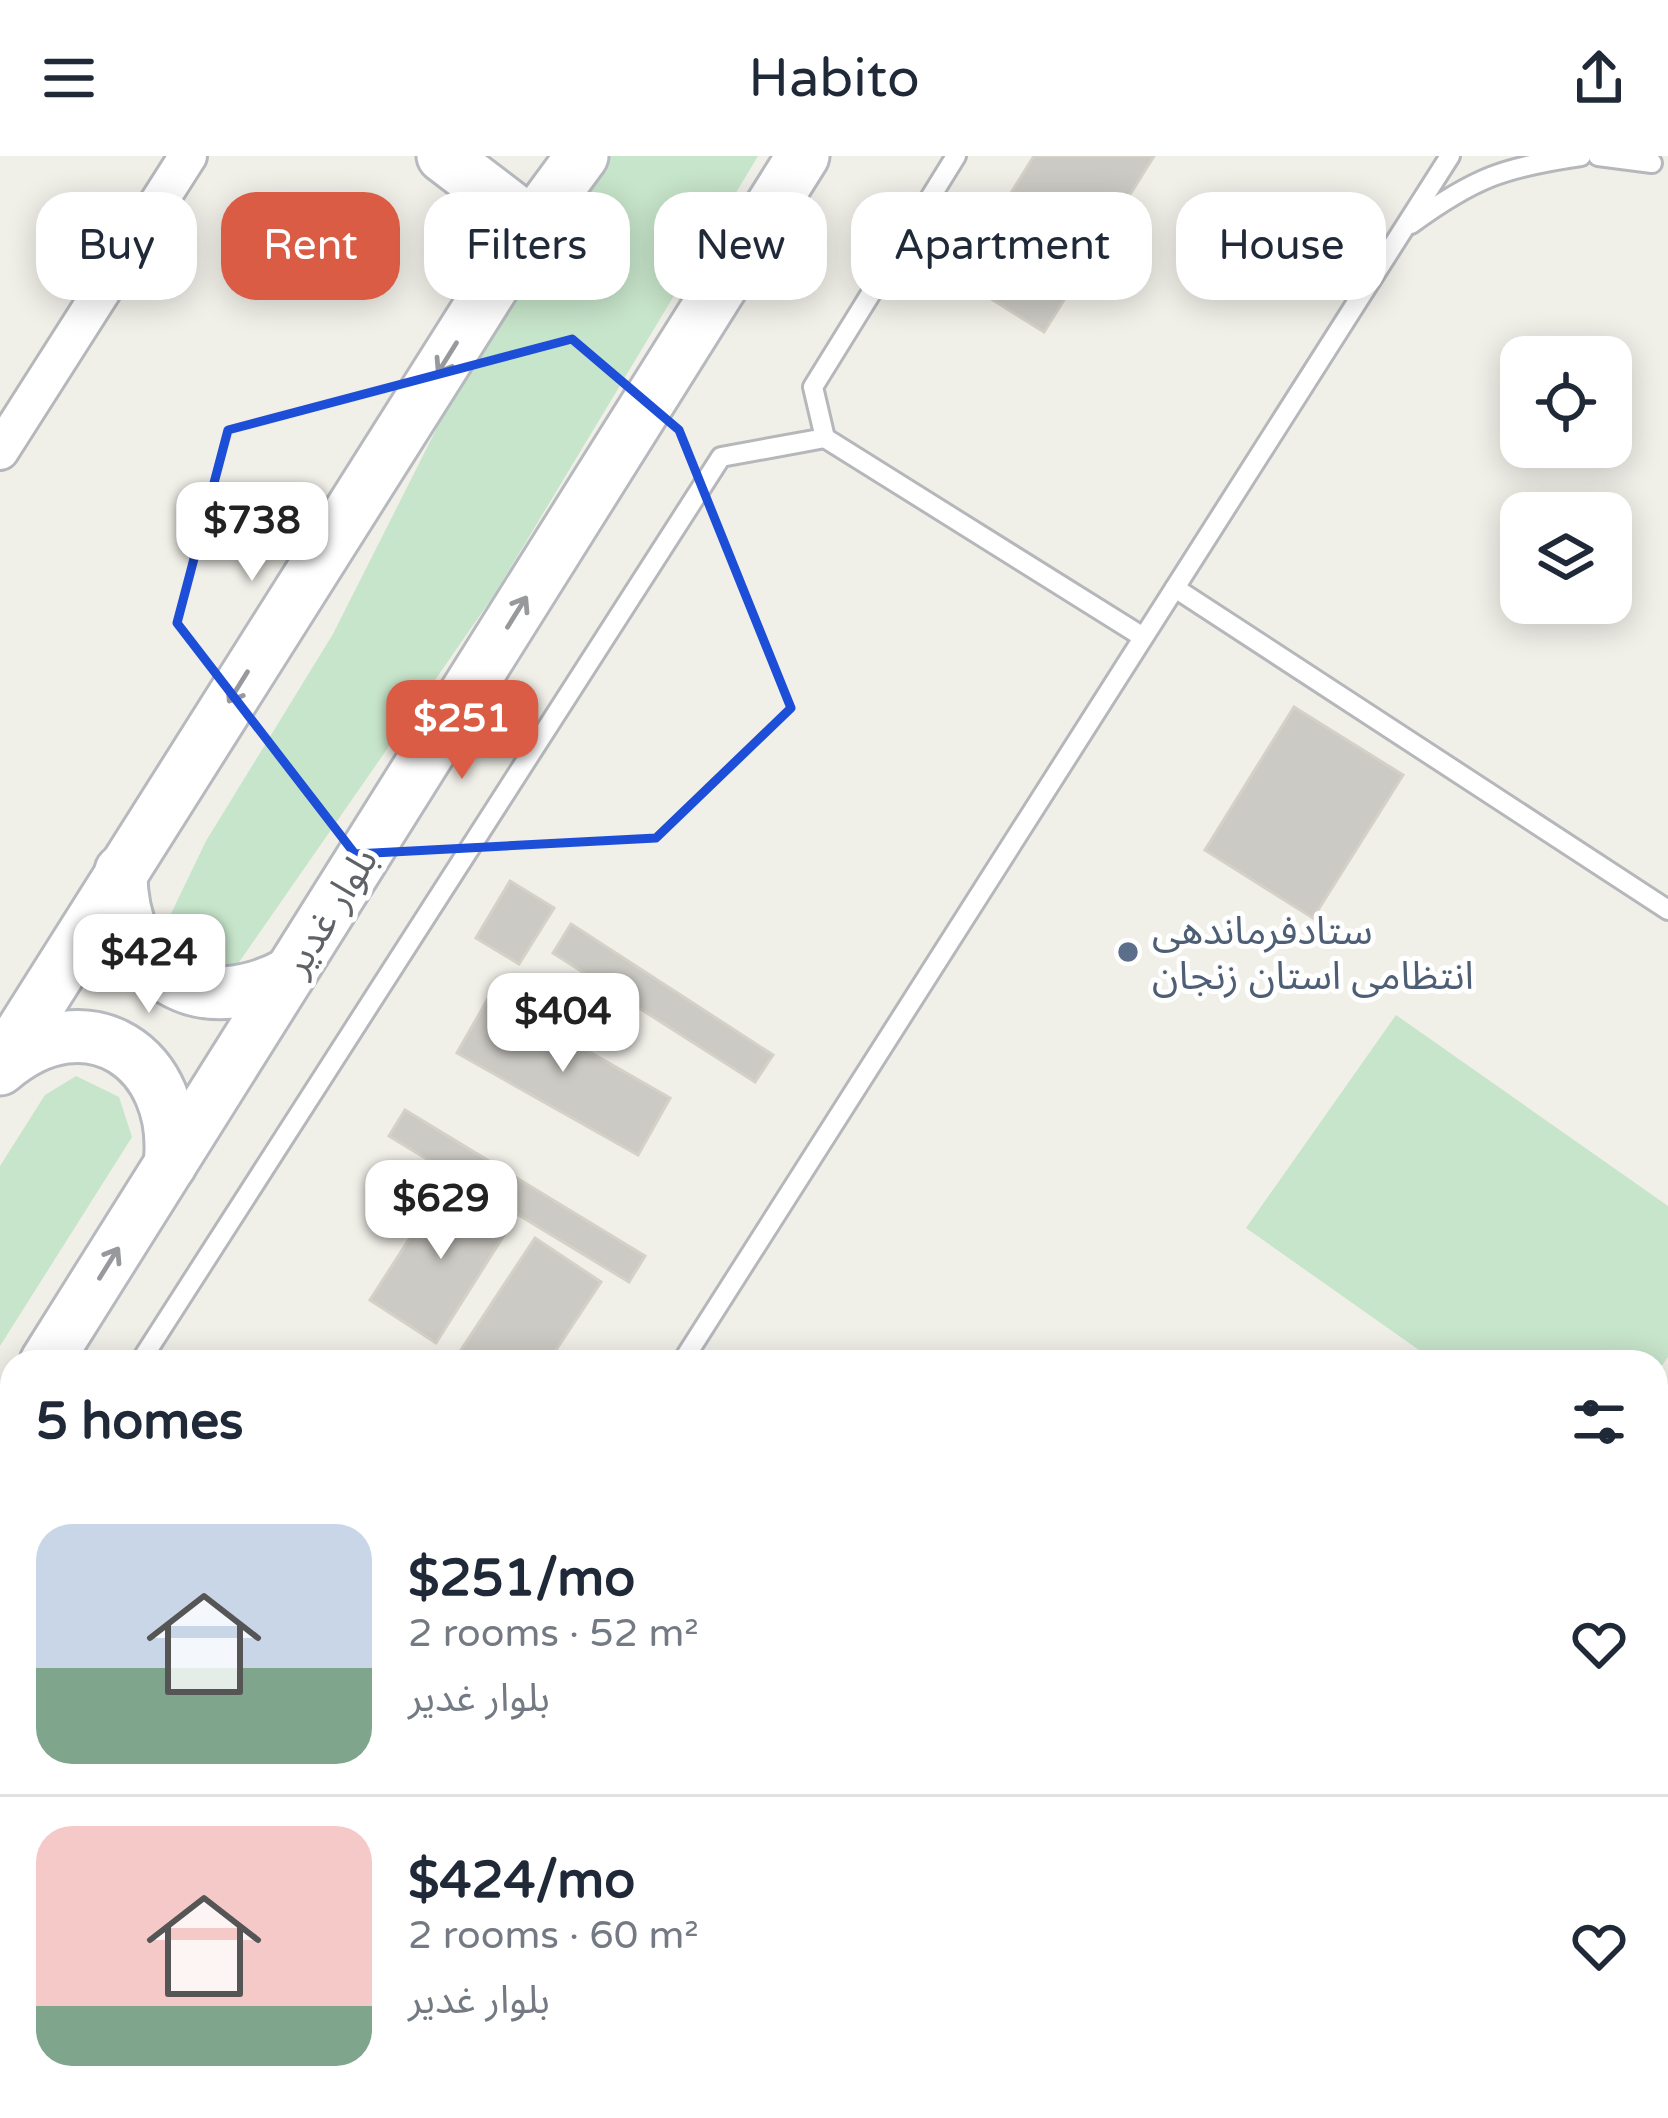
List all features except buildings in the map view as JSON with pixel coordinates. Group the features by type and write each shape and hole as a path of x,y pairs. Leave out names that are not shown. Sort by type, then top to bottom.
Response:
{"main road":[{"path":"556,192 582,156"},
{"name":"بلوار غدیر","path":"54,1350 803,156"},
{"path":"466,163 497,192"},
{"path":"0,1067 484,300"},
{"path":"122,871 121,907 133,941 156,970 187,989 222,996 259,991 290,973"},
{"path":"0,1067 22,1050 54,1037 88,1036 121,1047 148,1068 166,1097 174,1131 170,1165"}],"street":[{"path":"0,451 188,156"}],"lane":[{"path":"825,438 813,387 956,156"},
{"path":"690,1350 1450,156"},
{"path":"1403,230 1454,193 1507,167 1581,156"},
{"path":"1598,156 1656,164"},
{"path":"148,1350 721,457 825,438 1143,638"},
{"path":"1174,588 1668,910"}],"highlighted area":[{"path":"572,339 679,430 791,708 656,838 355,854 177,623 228,430"}],"green space":[{"path":"608,156 758,156 736,192 654,192 654,300 671,300 494,595 235,968 198,976 170,958 167,922 206,841 333,634 498,307 503,300 630,300 630,192 582,192"},
{"path":"1396,1015 1668,1206 1668,1350 1419,1350 1246,1228"},
{"path":"76,1076 119,1097 132,1137 0,1346 0,1166 45,1095"}],"place":[{"name":"ستادفرماندهی انتظامی استان زنجان","path":"1128,952"}]}
